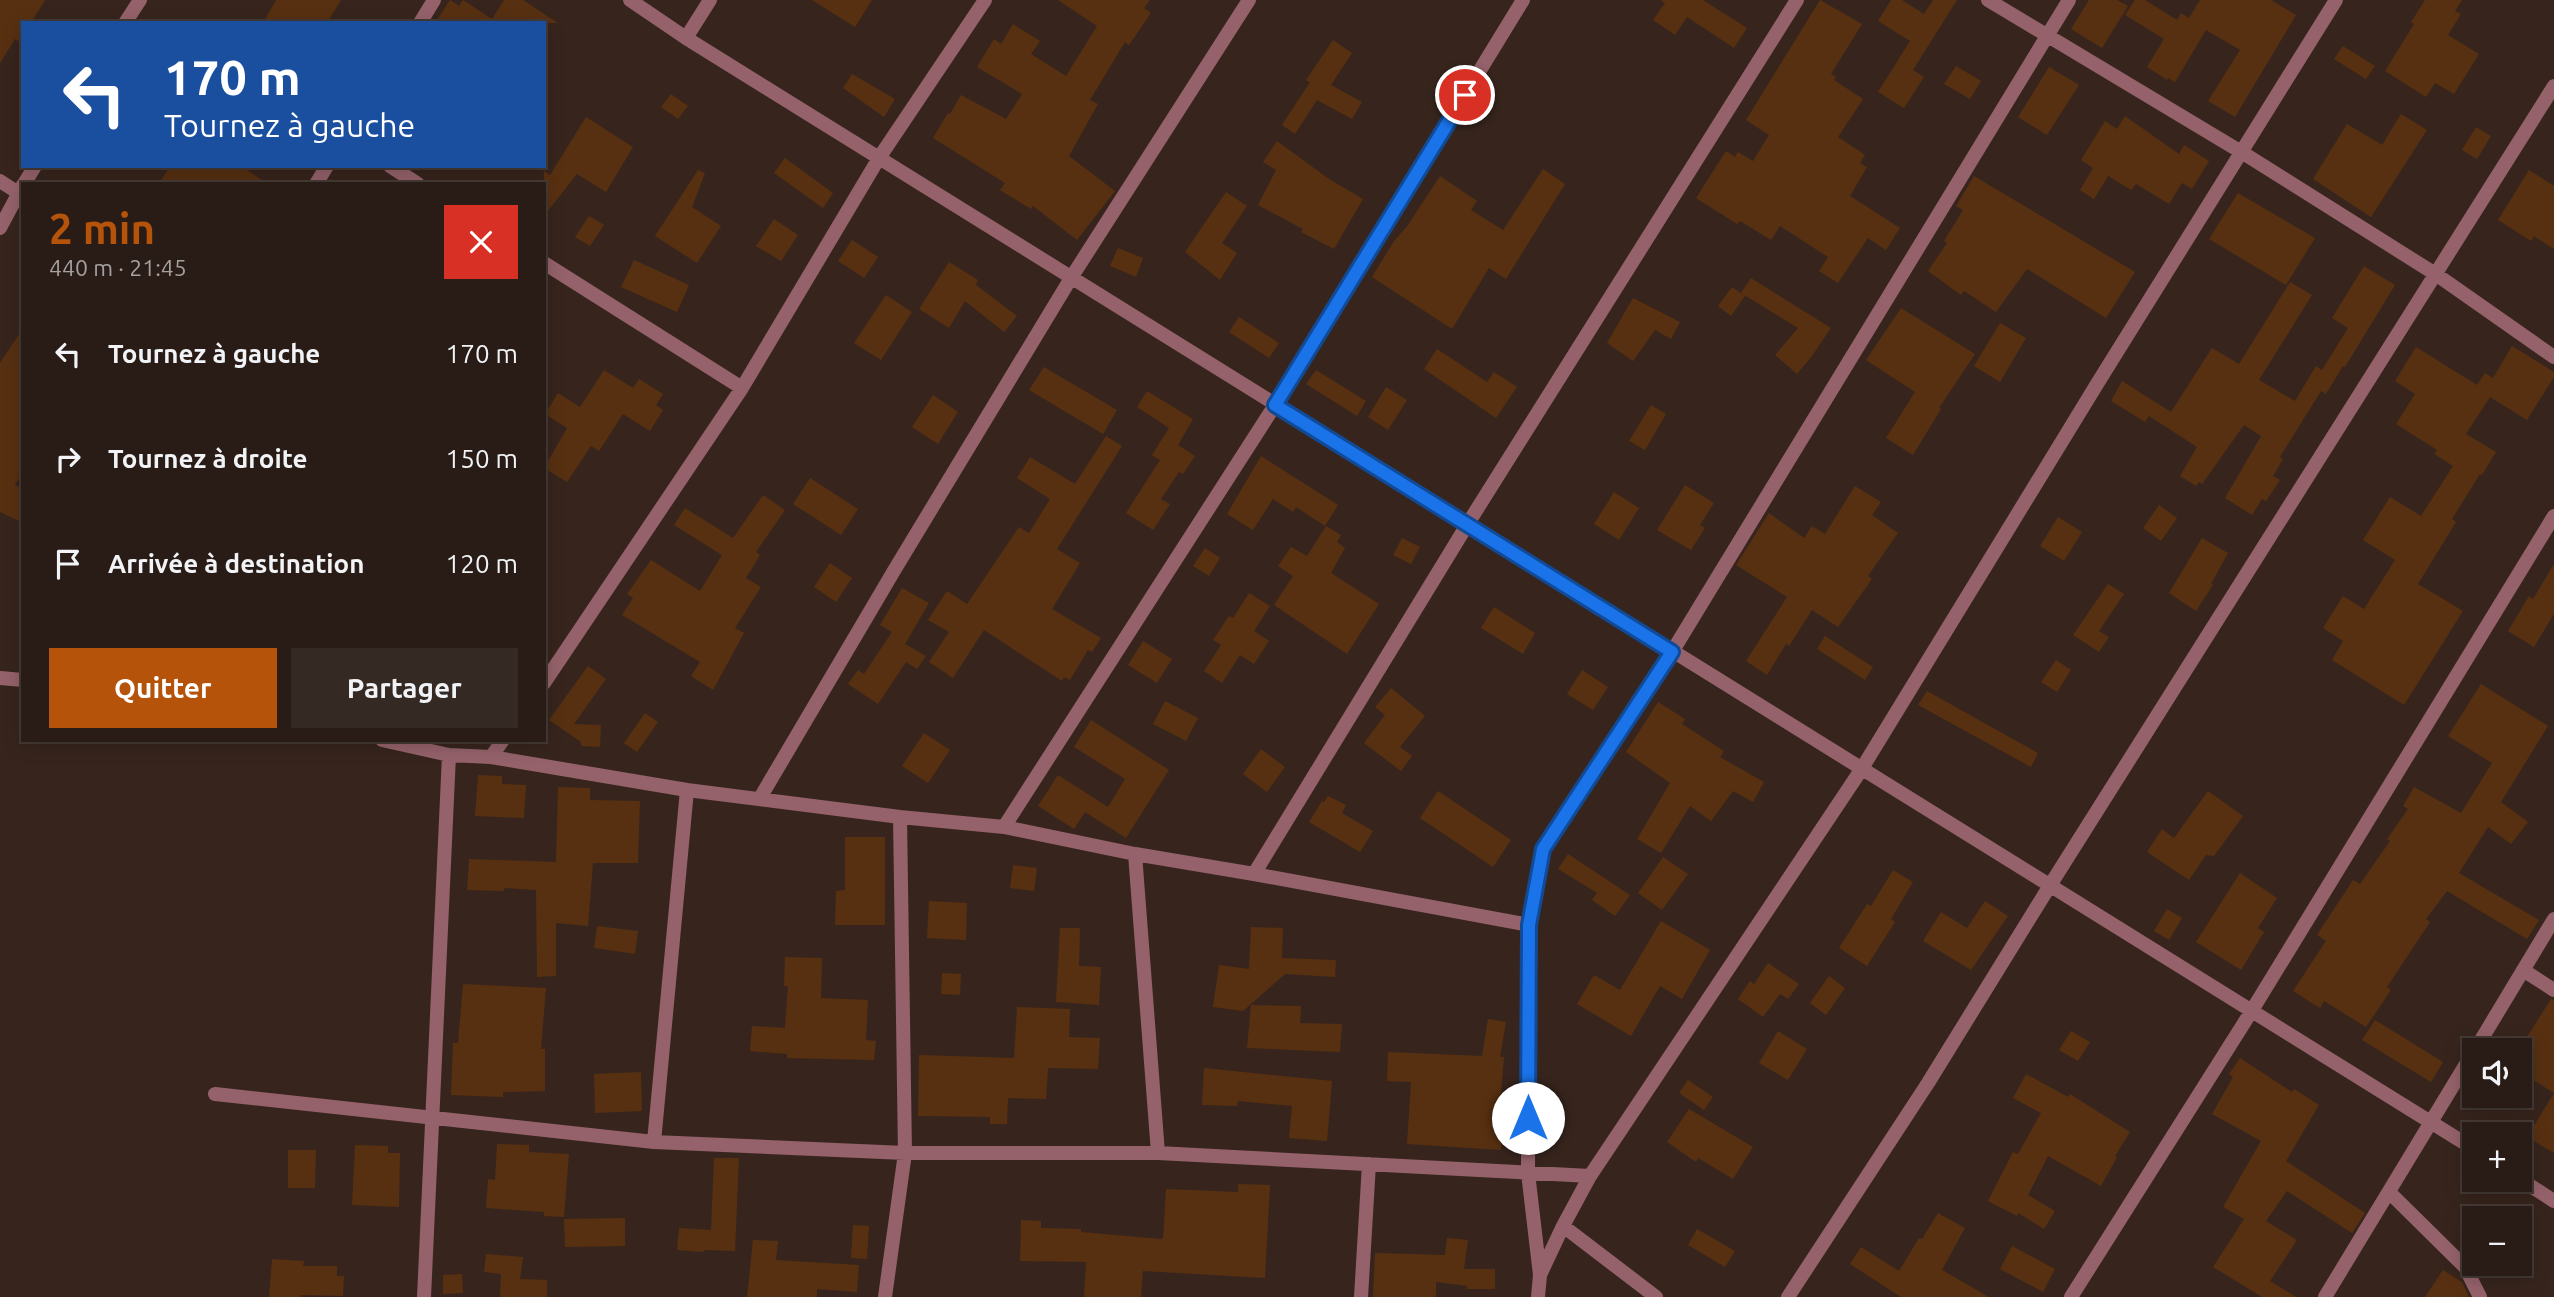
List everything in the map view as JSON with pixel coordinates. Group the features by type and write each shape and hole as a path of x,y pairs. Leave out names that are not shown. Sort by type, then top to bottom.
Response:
{"street":[{"path":"126,21 140,0"},
{"path":"421,21 434,0"},
{"path":"630,0 686,38 1467,525 2462,1141"},
{"path":"686,38 710,0"},
{"path":"546,680 742,388 878,158 985,0"},
{"path":"760,798 1071,278 1249,0"},
{"path":"1004,827 1275,405 1523,0"},
{"path":"1254,874 1467,525 1797,0"},
{"path":"1988,0 2243,153 2437,275 2554,357"},
{"path":"1538,1297 1540,1276 1528,1173 1529,925 1543,849 1672,652 2069,0"},
{"path":"1540,1276 1590,1176 1861,770 2336,0"},
{"path":"1788,1297 1928,1083 2554,86"},
{"path":"393,168 415,182"},
{"path":"0,181 21,189"},
{"path":"0,228 21,191"},
{"path":"546,264 742,388"},
{"path":"2071,1297 2251,1012 2554,516"},
{"path":"0,678 21,680"},
{"path":"391,742 449,755 491,757 687,790 900,817 1004,827 1135,854 1529,925"},
{"path":"491,757 502,742"},
{"path":"424,1297 449,755"},
{"path":"654,1142 687,790"},
{"path":"885,1297 905,1153 900,817"},
{"path":"1135,854 1158,1153"},
{"path":"2482,1038 2554,919"},
{"path":"2523,970 2554,990"},
{"path":"2325,1297 2462,1072"},
{"path":"215,1094 654,1142 905,1153 1158,1153 1590,1176"},
{"path":"1361,1297 1368,1164"},
{"path":"2532,1186 2554,1200"},
{"path":"2389,1192 2465,1267 2480,1297"},
{"path":"1563,1226 1656,1297"}],"building":[{"path":"0,0 45,0 32,21 21,21 21,43 15,39 0,63"},
{"path":"276,0 341,0 328,21 264,21"},
{"path":"450,0 459,6 463,0 492,19 504,0 523,0 558,23 546,21 436,21"},
{"path":"812,0 872,0 855,27"},
{"path":"1058,0 1150,0 1144,8 1151,13 1129,45 1125,42 1090,100 1098,104 1069,156 1115,191 1077,240 1033,206 1031,209 1000,190 1005,183 933,138 961,95 1006,119 1022,94 977,67 994,39 1001,44 1013,24 1040,41 1031,54 1066,76 1097,26"},
{"path":"1661,0 1703,0 1747,28 1734,48 1687,17 1675,35 1653,20 1665,3"},
{"path":"1820,0 1862,24 1831,74 1836,77 1834,80 1863,99 1838,137 1865,155 1860,163 1867,167 1850,196 1900,228 1886,250 1868,238 1838,283 1819,271 1828,257 1780,226 1771,240 1740,221 1737,224 1696,198 1726,151 1735,157 1738,152 1753,161 1769,135 1746,120"},
{"path":"1891,0 1902,0 1924,14 1933,0 1957,0 1913,70 1924,77 1904,108 1878,92 1910,41 1878,21"},
{"path":"2089,0 2117,0 2128,6 2102,48 2071,29"},
{"path":"2135,0 2145,0 2177,20 2181,13 2189,18 2200,0 2271,0 2296,15 2235,117 2208,101 2240,50 2206,30 2175,82 2168,78 2167,80 2147,67 2164,39 2125,15"},
{"path":"2425,0 2462,0 2455,11 2461,14 2448,35 2479,54 2454,94 2435,83 2426,97 2385,71 2414,24 2411,22"},
{"path":"1333,40 1352,53 1331,85 1362,102 1352,119 1317,100 1295,134 1282,125 1310,82 1306,80"},
{"path":"2343,46 2375,66 2366,79 2334,59"},
{"path":"1956,66 1981,81 1970,99 1944,84"},
{"path":"2049,67 2079,85 2047,135 2018,117"},
{"path":"852,74 895,99 884,117 843,88"},
{"path":"671,94 688,106 678,119 661,107"},
{"path":"2401,114 2427,130 2371,217 2313,179 2347,124 2382,145"},
{"path":"2125,116 2179,154 2184,145 2209,161 2192,189 2182,183 2169,204 2136,184 2131,190 2108,176 2094,199 2080,190 2093,168 2081,160 2105,121 2117,129"},
{"path":"586,117 633,147 606,192 577,174 546,213 544,171 550,175"},
{"path":"2476,127 2491,136 2477,159 2462,150"},
{"path":"1277,141 1329,179 1363,199 1334,249 1258,205 1276,170 1263,162"},
{"path":"785,158 833,193 823,208 774,173"},
{"path":"169,168 244,168 265,182 160,182"},
{"path":"1543,169 1565,184 1506,279 1489,268 1452,329 1372,277 1440,176 1477,201 1471,210 1503,230"},
{"path":"698,170 705,173 692,207 721,226 697,263 655,236"},
{"path":"2529,170 2554,186 2554,249 2534,236 2531,241 2498,220"},
{"path":"1974,176 2135,272 2106,318 2027,269 1996,312 1964,291 1961,295 1928,271 1947,243 1944,241 1963,210 1956,206"},
{"path":"1226,192 1247,206 1222,243 1237,253 1220,280 1185,252"},
{"path":"2238,193 2315,238 2286,285 2209,239"},
{"path":"589,216 604,225 590,246 575,237"},
{"path":"774,219 798,235 781,261 756,246"},
{"path":"852,240 878,257 864,278 838,261"},
{"path":"1118,248 1143,258 1136,277 1110,266"},
{"path":"634,260 689,285 677,312 621,287"},
{"path":"949,262 978,280 976,285 1017,316 1004,332 965,301 949,328 919,309"},
{"path":"2364,266 2395,285 2345,367 2343,366 2326,394 2321,391 2280,457 2283,459 2273,476 2280,480 2266,501 2262,499 2252,515 2225,498 2261,436 2244,425 2202,484 2199,482 2196,486 2180,476 2197,447 2149,416 2145,422 2111,401 2122,381 2171,412 2212,348 2239,364 2290,282 2312,295 2259,380 2295,401 2316,366 2322,370 2348,328 2332,318"},
{"path":"1751,278 1831,328 1797,374 1775,355 1798,328 1741,293"},
{"path":"1732,287 1745,296 1731,316 1718,306"},
{"path":"886,295 912,312 881,360 854,343"},
{"path":"1633,298 1680,322 1671,339 1655,330 1633,361 1607,343"},
{"path":"1901,308 1975,354 1939,408 1941,409 1913,455 1886,438 1915,392 1866,360"},
{"path":"1239,317 1279,343 1269,358 1229,332"},
{"path":"2000,323 2026,338 2000,382 1974,366"},
{"path":"21,331 21,475 15,485 21,488 21,522 0,512 0,363"},
{"path":"2512,346 2554,372 2554,377 2527,420 2490,397 2466,434 2496,452 2452,519 2456,522 2418,584 2463,611 2404,705 2332,660 2343,641 2323,628 2343,596 2364,609 2395,560 2363,540 2390,497 2421,516 2453,466 2434,454 2437,450 2396,424 2415,394 2395,381 2416,347 2477,385 2485,373 2493,378"},
{"path":"1437,349 1487,382 1494,372 1517,387 1496,418 1424,369"},
{"path":"1044,367 1117,410 1103,434 1029,390"},
{"path":"604,370 633,388 639,379 663,394 656,405 663,410 650,431 623,414 599,451 591,446 567,482 546,469 546,465 567,428 546,412 558,393 580,407"},
{"path":"1316,370 1366,401 1357,416 1306,384"},
{"path":"1386,387 1407,400 1388,430 1368,417"},
{"path":"1147,391 1193,419 1178,445 1195,456 1183,474 1179,472 1161,499 1170,504 1153,530 1126,513 1160,460 1152,455 1169,428 1137,407"},
{"path":"933,395 958,412 938,444 912,427"},
{"path":"1651,405 1666,414 1645,450 1629,441"},
{"path":"1106,436 1122,446 1057,549 1080,563 1052,609 1101,638 1092,652 1088,650 1070,680 1064,677 1062,681 984,630 953,678 929,662 949,632 928,620 947,591 967,604 1019,527 1029,533 1050,499 1017,478 1030,457 1075,484"},
{"path":"1261,456 1338,505 1325,526 1296,507 1293,512 1273,499 1253,530 1227,514"},
{"path":"810,478 858,509 841,535 793,504"},
{"path":"1685,485 1714,503 1700,525 1705,528 1691,550 1657,530"},
{"path":"1855,486 1881,502 1872,515 1898,533 1868,576 1872,579 1838,627 1812,610 1767,675 1746,661 1787,597 1736,565 1769,513 1804,538 1812,526 1825,534"},
{"path":"1614,492 1639,508 1619,540 1594,524"},
{"path":"763,495 785,510 756,552 760,555 746,578 761,587 735,628 744,633 713,690 691,676 700,662 622,615 633,598 627,594 651,560 700,591 722,555 674,525 685,508 733,538"},
{"path":"2159,505 2177,518 2161,541 2143,528"},
{"path":"2058,517 2082,532 2064,561 2040,546"},
{"path":"1326,526 1341,535 1337,542 1345,548 1331,573 1379,604 1347,654 1274,605 1293,576 1278,566 1291,547 1307,556"},
{"path":"1402,538 1420,547 1411,564 1393,555"},
{"path":"2202,538 2228,553 2211,584 2213,585 2196,611 2169,593"},
{"path":"1205,548 1220,558 1209,576 1193,566"},
{"path":"830,563 852,578 836,602 814,587"},
{"path":"2554,564 2554,614 2534,647 2508,631 2529,596 2533,599"},
{"path":"2108,584 2124,594 2099,631 2109,637 2099,652 2073,635"},
{"path":"902,588 929,603 905,644 926,656 917,669 906,662 878,704 848,684 858,670 864,674 892,632 880,625"},
{"path":"1249,593 1270,606 1254,631 1269,641 1254,664 1240,655 1222,683 1204,671 1221,645 1213,640 1229,616 1233,618"},
{"path":"1494,607 1535,633 1523,654 1481,628"},
{"path":"1825,636 1873,667 1865,680 1817,649"},
{"path":"1143,641 1172,659 1157,683 1128,665"},
{"path":"2056,660 2071,670 2057,692 2041,682"},
{"path":"588,666 606,679 574,724 601,725 600,747 581,746 581,742 549,720"},
{"path":"1582,670 1608,687 1593,710 1567,694"},
{"path":"2481,684 2548,726 2501,802 2528,822 2511,844 2488,827 2459,873 2539,920 2527,939 2447,891 2426,919 2430,922 2387,987 2391,990 2366,1027 2324,1001 2320,1008 2293,991 2326,941 2317,935 2353,880 2360,884 2390,841 2387,839 2408,809 2403,806 2414,787 2461,813 2492,763 2448,736"},
{"path":"1391,688 1425,716 1400,747 1412,756 1401,771 1364,743 1385,715 1375,707"},
{"path":"1927,691 2038,753 2031,767 1918,705"},
{"path":"1165,701 1198,718 1186,741 1153,724"},
{"path":"1658,702 1685,719 1682,724 1724,751 1720,757 1764,782 1753,802 1733,791 1711,821 1690,806 1661,853 1637,839 1670,783 1626,752"},
{"path":"645,713 658,722 637,752 624,743"},
{"path":"1091,720 1169,770 1126,838 1085,812 1074,829 1038,806 1058,775 1108,807 1125,779 1074,747"},
{"path":"924,733 950,750 928,783 902,766"},
{"path":"1261,749 1285,767 1267,792 1243,774"},
{"path":"478,775 502,776 502,784 526,785 524,818 475,816"},
{"path":"558,787 590,788 590,800 640,801 638,863 593,863 588,926 556,923 556,976 537,977 536,890 467,890 469,859 556,862"},
{"path":"1438,791 1511,840 1493,867 1420,818"},
{"path":"2208,791 2243,816 2214,856 2206,855 2189,880 2147,852 2162,829 2174,838"},
{"path":"1328,796 1346,805 1342,813 1373,831 1360,852 1309,822"},
{"path":"845,837 885,837 885,925 835,925 836,891 845,890"},
{"path":"1568,854 1630,895 1615,916 1592,900 1597,893 1558,869"},
{"path":"1663,857 1688,874 1662,910 1638,893"},
{"path":"1013,865 1037,868 1034,891 1010,888"},
{"path":"1893,870 1913,882 1891,919 1895,922 1867,966 1839,948 1867,904 1871,906"},
{"path":"2240,873 2277,898 2258,928 2264,932 2241,970 2196,942"},
{"path":"929,901 967,903 966,940 927,938"},
{"path":"1985,901 2008,916 1971,970 1923,941 1941,912 1967,928"},
{"path":"2167,909 2182,918 2169,940 2154,931"},
{"path":"1661,921 1710,950 1682,999 1660,986 1631,1036 1577,1004 1594,975 1620,990"},
{"path":"597,926 638,931 635,954 594,948"},
{"path":"1251,927 1283,928 1282,958 1336,960 1335,977 1285,974 1243,1011 1213,1007 1219,965 1249,969"},
{"path":"1060,928 1080,928 1079,966 1101,967 1099,1005 1056,1002"},
{"path":"785,957 822,958 821,998 868,1000 866,1040 876,1041 874,1060 787,1058 787,1054 750,1051 752,1026 785,1028 788,986 784,986"},
{"path":"1768,963 1799,984 1788,999 1780,994 1763,1017 1738,999 1750,981 1754,984"},
{"path":"942,973 961,974 960,995 941,994"},
{"path":"1829,976 1845,988 1826,1015 1810,1003"},
{"path":"463,984 546,988 541,1049 545,1049 545,1091 503,1092 503,1097 451,1095 453,1043 458,1043"},
{"path":"2551,999 2554,1000 2554,1093 2532,1079 2532,1038 2526,1038"},
{"path":"1251,1005 1301,1006 1300,1023 1342,1024 1340,1052 1247,1048"},
{"path":"1017,1007 1070,1009 1069,1037 1100,1038 1098,1069 1048,1068 1046,1099 1008,1098 1007,1124 990,1124 990,1117 918,1116 919,1055 1014,1058"},
{"path":"1488,1019 1506,1022 1500,1057 1504,1057 1500,1105 1504,1105 1501,1150 1407,1144 1411,1082 1387,1081 1388,1052 1482,1056"},
{"path":"2375,1020 2443,1062 2431,1082 2362,1040"},
{"path":"1778,1031 1807,1049 1788,1080 1759,1063"},
{"path":"2071,1031 2090,1042 2078,1061 2059,1050"},
{"path":"2240,1058 2292,1092 2294,1089 2319,1105 2286,1161 2365,1213 2352,1233 2287,1191 2266,1221 2297,1240 2270,1281 2296,1297 2262,1297 2213,1267 2244,1219 2223,1207 2261,1141 2212,1114 2233,1077 2229,1074"},
{"path":"1204,1068 1332,1081 1327,1141 1289,1138 1292,1106 1238,1101 1237,1106 1202,1105"},
{"path":"641,1072 642,1111 595,1113 594,1074"},
{"path":"2026,1074 2068,1097 2070,1094 2130,1132 2101,1186 2048,1156 2028,1195 2055,1211 2044,1229 2018,1213 2017,1216 1988,1201 2013,1152 2018,1154 2041,1113 2013,1098"},
{"path":"1688,1080 1713,1097 1704,1110 1679,1093"},
{"path":"2554,1093 2554,1153 2532,1140 2532,1129"},
{"path":"1689,1109 1753,1147 1733,1179 1698,1158 1696,1162 1667,1142"},
{"path":"497,1144 529,1145 529,1152 569,1154 564,1217 544,1216 544,1212 486,1208 488,1179 495,1180"},
{"path":"355,1145 388,1146 388,1153 400,1153 399,1207 352,1205"},
{"path":"288,1150 316,1150 315,1188 288,1188"},
{"path":"714,1158 739,1158 735,1251 677,1250 679,1228 711,1230"},
{"path":"1238,1184 1270,1185 1265,1278 1143,1271 1141,1297 1084,1297 1086,1262 1020,1261 1021,1220 1041,1221 1041,1228 1081,1229 1081,1232 1161,1239 1166,1189 1238,1192"},
{"path":"1938,1213 1965,1228 1942,1270 1989,1297 1901,1297 1850,1264 1861,1247 1899,1271"},
{"path":"625,1218 625,1246 565,1247 564,1219"},
{"path":"853,1225 869,1226 867,1259 851,1258"},
{"path":"1697,1229 1735,1251 1725,1267 1688,1245"},
{"path":"1447,1238 1468,1240 1464,1269 1495,1269 1495,1289 1467,1289 1467,1286 1436,1282 1436,1297 1373,1297 1375,1253 1445,1255"},
{"path":"753,1240 778,1241 776,1260 859,1265 857,1292 817,1289 817,1297 747,1297"},
{"path":"2012,1246 2055,1269 2043,1292 2000,1269"},
{"path":"486,1254 523,1257 520,1279 547,1280 547,1297 500,1297 501,1274 484,1272"},
{"path":"272,1259 304,1261 303,1266 337,1266 337,1276 344,1276 343,1296 269,1297"},
{"path":"2443,1270 2462,1282 2469,1297 2425,1297"},
{"path":"462,1274 463,1293 443,1294 443,1275"}],"route":[{"path":"1465,95 1275,405 1672,652 1543,849 1529,925 1528,1118"}]}
